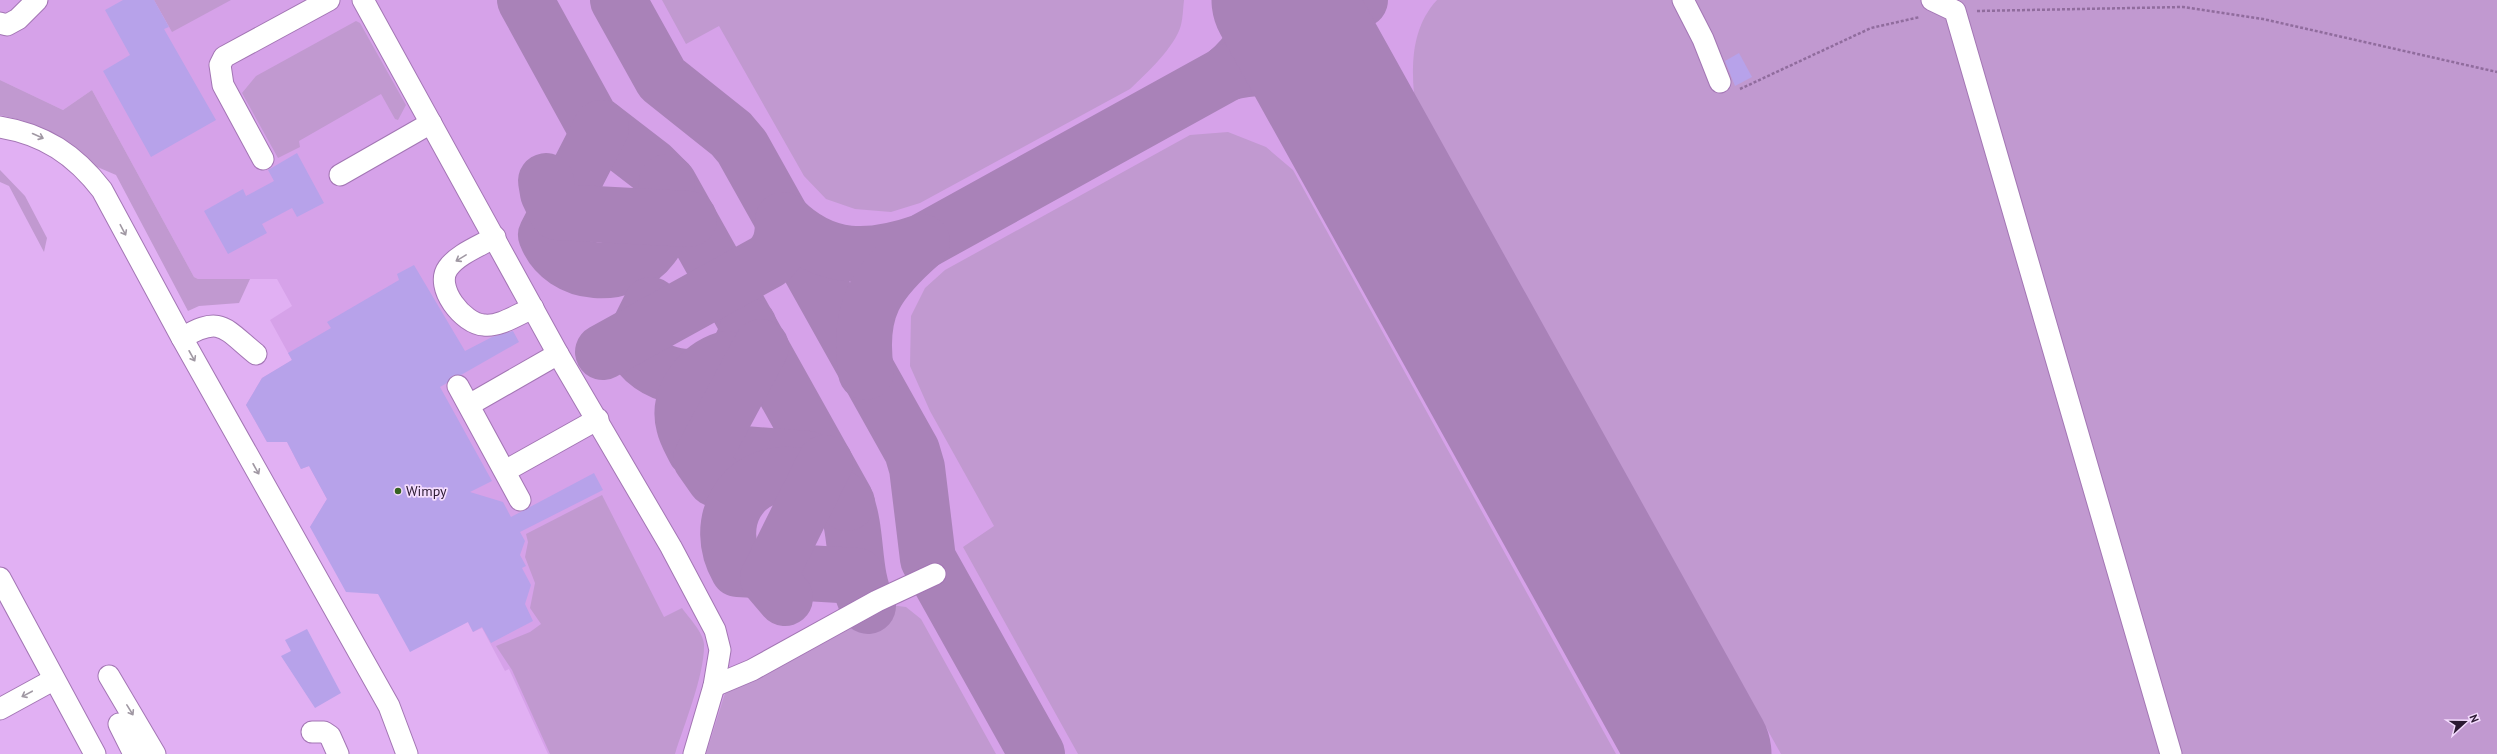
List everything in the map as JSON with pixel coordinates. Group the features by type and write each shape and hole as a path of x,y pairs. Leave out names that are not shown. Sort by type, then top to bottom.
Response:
{"lane":[{"path":"0,23 7,25 18,19 37,0"},
{"path":"262,159 223,85 220,65 224,57 329,0"},
{"path":"363,0 558,354 598,419 671,547 715,630 720,650 714,686 694,754"},
{"path":"1683,0 1703,39 1720,82"},
{"path":"1932,0 1955,11 2171,754"},
{"path":"340,175 431,123"},
{"path":"0,127 22,130 40,137 61,149 86,169 102,190 182,338 388,706 406,754"},
{"path":"495,238 453,263 447,270 445,279 448,294 457,311 470,322 484,325 496,324 533,308"},
{"path":"182,338 202,326 216,325 227,330 256,354"},
{"path":"469,405 558,354"},
{"path":"458,386 520,500"},
{"path":"505,471 598,419"},
{"path":"714,686 752,670 877,601 935,574"},
{"path":"0,578 50,674 95,754"},
{"path":"0,694 50,674"},
{"path":"0,708 50,674"},
{"path":"109,676 155,754"},
{"path":"119,724 134,754"},
{"path":"312,732 324,732 330,736 338,754"}],"path":[{"path":"1720,82 1728,92 1871,28 1913,18 1955,11 2183,7 2263,19 2497,72"}],"shaded area":[{"path":"0,0 2497,0 2497,754 548,754 509,669 505,671 482,628 473,632 443,576 378,594 310,527 327,499 309,466 301,469 287,442 267,442 246,405 262,378 292,360 270,320 292,306 277,279 198,279 194,277 92,90 63,110 0,80"},
{"path":"154,0 231,0 172,32"},
{"path":"662,0 1184,0 1181,25 1173,42 1160,59 1130,89 920,203 891,212 855,209 826,199 804,176 719,26 686,44"},
{"path":"1437,0 2497,0 2497,754 1781,754 1414,94 1413,69 1415,44 1423,21"},
{"path":"356,21 360,23 406,105 398,120 395,119 381,94 299,141 300,147 278,158 242,93 256,76"},
{"path":"0,80 63,110 92,90 194,277 198,279 250,279 239,303 199,306 188,311 116,175 95,166 52,133 21,120 0,115"},
{"path":"1228,132 1266,147 1293,170 1616,754 1078,754 963,547 994,526 930,411 910,366 911,316 925,288 945,270 1190,135"},
{"path":"0,170 25,196 47,238 44,252 9,186 0,182"},
{"path":"602,495 664,617 682,608 703,639 703,656 698,684 675,754 550,754 512,670 496,646 530,632 541,624 530,608 535,583 525,557 528,542 526,534"},
{"path":"890,605 906,607 921,619 996,754 706,754 726,690"}],"building":[{"path":"123,0 154,0 169,27 164,29 216,120 151,157 103,71 130,55 105,10"},
{"path":"1739,53 1752,77 1735,86 1725,61"},
{"path":"297,153 324,203 297,217 292,208 262,224 267,233 228,254 204,211 243,189 246,196 274,181 268,170"},
{"path":"414,265 465,351 492,337 513,331 519,342 461,375 452,376 447,383 440,387 492,481 470,492 503,502 511,517 594,473 603,490 520,532 525,541 520,555 526,566 522,568 531,585 525,604 533,621 491,643 482,627 473,632 468,622 410,652 378,594 346,592 310,527 327,499 309,466 301,469 287,442 267,442 246,405 262,378 292,360 288,353 331,328 327,322 399,280 397,274"},
{"path":"307,629 341,693 315,708 281,656 291,651 285,640"}],"taxiway":[{"path":"525,0 591,120 652,167 669,184 845,499 852,526 859,580 868,606"},
{"path":"618,0 662,79 731,134 742,147 912,451 917,468 928,559 1037,754"},
{"path":"1227,73 1243,58 1254,41 1261,22 1265,0"},
{"path":"603,352 768,261 776,252 780,243 783,220 799,234 815,244 849,254 884,252 922,242 1360,0"},
{"path":"1227,73 1246,69 1263,68 1278,69 1292,73 1317,87 1344,111"},
{"path":"601,128 546,235 554,250 566,260 580,267 596,270 612,270 627,265 641,257 652,246 660,232 664,216 667,182"},
{"path":"546,181 548,193 557,212 689,219"},
{"path":"866,372 864,331 873,298 893,270 922,242"},
{"path":"651,305 632,343 640,356 651,365 663,372 677,376 691,377 719,369 731,360 737,353 749,326"},
{"path":"715,479 701,459 761,347"},
{"path":"726,359 707,369 692,384 687,393 682,414 686,432 695,450 808,459"},
{"path":"785,598 768,578 825,463"},
{"path":"847,503 822,486 801,476 775,476 759,481 746,491 736,503 730,518 728,535 731,552 738,569 857,576"}],"runway":[{"path":"1282,0 1701,754"}],"place":[{"name":"Wimpy","path":"398,491"}]}
